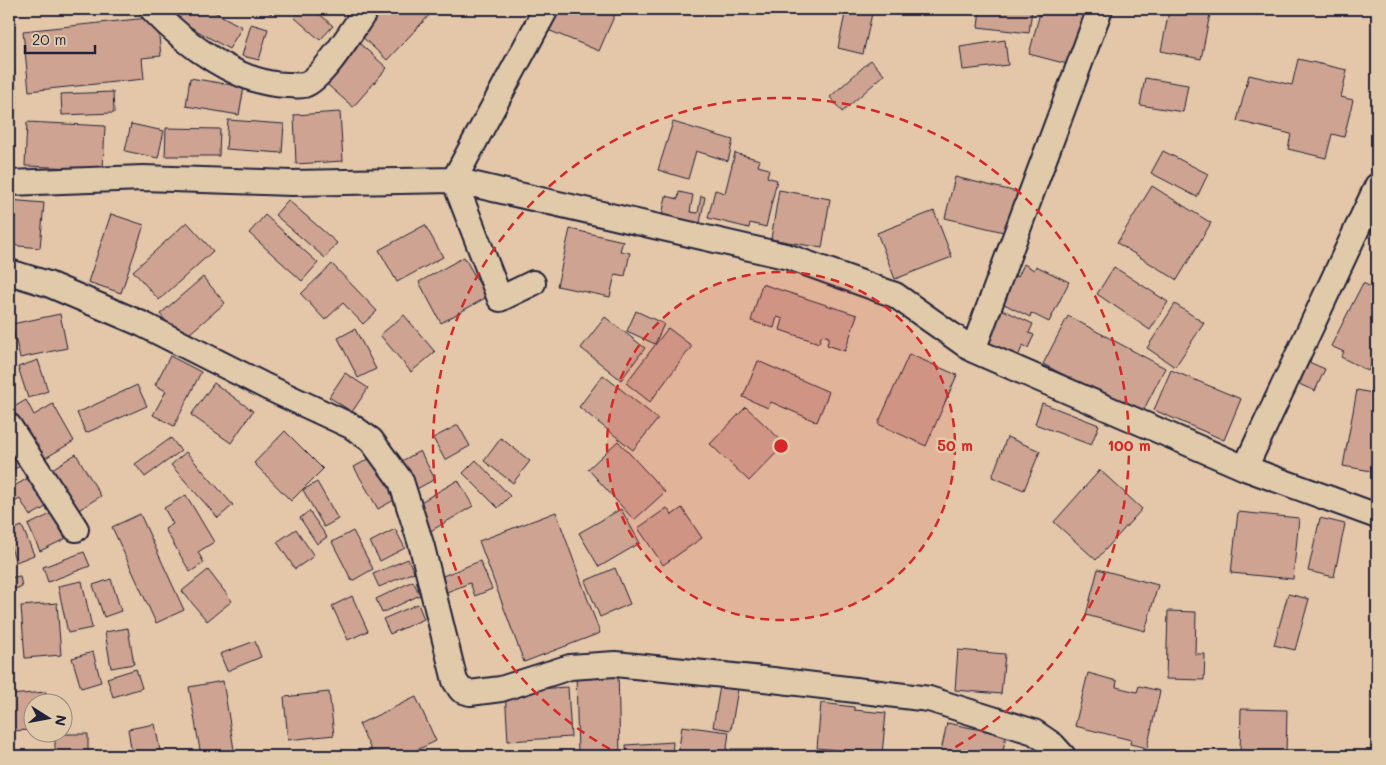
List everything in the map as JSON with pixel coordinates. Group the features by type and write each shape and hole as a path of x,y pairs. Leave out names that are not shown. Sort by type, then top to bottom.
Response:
{"street":[{"path":"152,9 169,27 208,56 245,76 276,85 304,85 321,74 364,13"},
{"path":"533,283 500,299 454,180 546,9"},
{"path":"973,350 1100,9"},
{"path":"9,183 143,178 292,182 454,180 789,257 895,295 973,350 1245,468 1377,516"},
{"path":"1245,468 1377,186"},
{"path":"9,272 48,284 142,324 267,387 351,426 372,440 401,481 422,547 455,681 460,690 470,693 501,689 570,667 615,664 773,680 929,699 1034,732 1053,745 1064,756"},
{"path":"9,426 76,529"}],"building":[{"path":"159,9 209,9 242,27 229,49"},
{"path":"264,9 275,9 271,14"},
{"path":"301,9 314,9 333,26 320,40 294,17"},
{"path":"383,9 435,9 387,60 359,34"},
{"path":"557,9 609,9 616,12 599,51 548,30"},
{"path":"846,9 873,9 863,54 838,48"},
{"path":"980,9 1032,9 1029,33 978,27"},
{"path":"1041,9 1085,9 1071,65 1029,54"},
{"path":"1159,9 1211,9 1201,59 1161,51 1169,11"},
{"path":"157,17 161,56 142,58 144,79 29,91 23,31"},
{"path":"251,24 268,29 259,60 242,56"},
{"path":"9,30 17,98 9,99"},
{"path":"1005,40 1008,65 963,70 960,47"},
{"path":"357,41 387,68 353,107 322,80"},
{"path":"1298,59 1347,70 1341,97 1353,100 1344,137 1332,134 1326,158 1288,149 1291,134 1237,121 1249,75 1292,85"},
{"path":"871,60 884,75 842,112 830,97"},
{"path":"190,78 244,87 239,115 186,106"},
{"path":"1145,78 1188,85 1183,112 1140,105"},
{"path":"113,92 114,113 62,115 61,94"},
{"path":"9,101 17,101 9,165"},
{"path":"340,112 343,161 296,164 294,115"},
{"path":"228,120 284,124 282,153 226,149"},
{"path":"27,122 105,126 103,169 25,166"},
{"path":"673,122 733,140 728,161 696,151 688,179 658,170"},
{"path":"131,124 164,131 158,158 125,151"},
{"path":"166,128 220,129 219,156 165,156"},
{"path":"1163,151 1208,174 1197,197 1151,173"},
{"path":"735,153 760,160 758,166 769,169 767,177 777,180 766,227 750,223 749,228 708,218 715,190 725,193"},
{"path":"955,177 1017,192 1008,233 945,218"},
{"path":"1152,186 1211,223 1177,280 1117,243"},
{"path":"779,190 830,199 822,248 771,239"},
{"path":"679,192 693,195 690,212 698,213 701,196 705,197 700,223 662,216 666,196 678,199"},
{"path":"9,200 44,203 40,248 9,245"},
{"path":"288,200 337,243 325,258 275,215"},
{"path":"934,211 952,257 895,279 877,233"},
{"path":"111,214 144,225 121,293 88,282"},
{"path":"265,215 318,263 302,281 249,233"},
{"path":"187,222 213,251 159,300 133,271"},
{"path":"425,225 443,257 397,282 379,250"},
{"path":"570,229 623,241 620,251 630,253 625,276 615,274 610,297 557,286"},
{"path":"464,257 487,297 441,323 419,282"},
{"path":"332,264 377,311 363,324 343,303 325,320 301,294"},
{"path":"1024,264 1034,270 1036,266 1069,282 1049,322 1031,313 1030,317 1000,302 1014,275 1018,277"},
{"path":"1114,267 1168,302 1150,330 1097,294"},
{"path":"203,277 225,303 182,340 160,314"},
{"path":"1363,283 1377,290 1377,352 1368,371 1341,357 1344,352 1331,346"},
{"path":"762,284 857,315 845,351 827,345 829,337 822,335 819,343 780,330 783,319 777,317 774,328 751,321"},
{"path":"1175,304 1204,323 1175,367 1147,348"},
{"path":"997,307 1033,324 1029,333 1034,335 1028,348 1023,345 1016,361 980,343"},
{"path":"636,311 664,324 655,344 627,331"},
{"path":"60,314 67,348 20,358 12,324"},
{"path":"404,315 435,352 411,372 380,335"},
{"path":"1068,316 1165,368 1141,415 1043,364"},
{"path":"605,317 645,348 621,380 581,348"},
{"path":"668,328 692,346 650,402 626,383"},
{"path":"355,329 376,369 358,378 338,338"},
{"path":"909,354 957,375 926,446 878,424"},
{"path":"170,356 201,372 174,426 153,415 166,391 155,385"},
{"path":"38,360 48,391 28,398 18,367"},
{"path":"758,361 829,392 817,422 771,402 768,408 743,397"},
{"path":"1309,362 1325,369 1315,391 1299,384"},
{"path":"1171,370 1241,399 1224,440 1154,410"},
{"path":"345,373 368,388 352,412 329,397"},
{"path":"603,375 658,419 633,450 579,407"},
{"path":"214,383 253,411 231,443 191,415"},
{"path":"137,385 147,406 86,433 77,413"},
{"path":"1357,390 1377,394 1377,472 1343,466"},
{"path":"26,400 34,415 53,404 74,441 37,463 9,412 9,410"},
{"path":"1042,403 1099,425 1091,445 1035,424"},
{"path":"746,407 785,444 749,481 710,444"},
{"path":"458,425 470,446 445,460 433,438"},
{"path":"285,431 323,469 291,501 254,463"},
{"path":"1007,437 1040,451 1024,490 992,477"},
{"path":"9,438 21,466 9,471"},
{"path":"171,438 181,451 145,477 135,464"},
{"path":"501,438 530,461 513,483 484,461"},
{"path":"618,441 665,492 634,520 588,469"},
{"path":"420,451 435,479 413,491 398,463"},
{"path":"186,452 233,505 218,518 171,465"},
{"path":"76,454 101,496 77,511 52,469"},
{"path":"372,457 396,499 378,509 354,467"},
{"path":"476,460 510,496 498,508 463,473"},
{"path":"1100,470 1142,509 1096,560 1054,522"},
{"path":"30,477 46,507 30,516 20,499 9,505 9,489"},
{"path":"458,480 473,506 429,532 414,506"},
{"path":"317,482 338,519 324,527 303,490"},
{"path":"186,495 214,542 198,552 204,563 190,572 165,529 173,524 164,508"},
{"path":"667,508 672,515 682,508 702,538 663,565 638,528"},
{"path":"621,509 640,543 599,567 579,533"},
{"path":"309,511 327,537 317,544 300,518"},
{"path":"556,512 600,633 524,662 479,541"},
{"path":"1238,512 1299,518 1293,579 1231,573"},
{"path":"53,513 65,539 40,551 28,525"},
{"path":"140,514 184,610 156,623 112,527"},
{"path":"1320,518 1345,524 1334,577 1308,571"},
{"path":"22,526 34,555 16,562 9,542 9,531"},
{"path":"296,529 314,556 295,569 277,542"},
{"path":"395,529 405,548 380,561 370,542"},
{"path":"353,531 373,569 352,581 332,542"},
{"path":"84,552 90,566 48,582 43,567"},
{"path":"408,559 414,572 379,587 373,574"},
{"path":"480,561 492,589 475,596 470,583 439,595 433,580"},
{"path":"615,568 630,604 600,617 585,581"},
{"path":"1098,569 1158,585 1145,631 1086,615"},
{"path":"208,570 232,601 207,621 182,591"},
{"path":"20,576 22,587 9,590 9,578"},
{"path":"111,579 121,611 104,617 93,585"},
{"path":"82,581 92,628 68,633 58,586"},
{"path":"413,581 420,595 382,613 376,599"},
{"path":"1288,594 1309,599 1295,650 1274,645"},
{"path":"352,596 368,631 348,640 332,606"},
{"path":"57,603 61,655 25,658 21,606"},
{"path":"418,604 424,619 390,634 383,619"},
{"path":"1168,611 1196,612 1195,654 1205,654 1204,680 1166,679"},
{"path":"128,628 134,664 111,668 105,632"},
{"path":"255,641 261,657 227,671 220,654"},
{"path":"958,650 1005,654 1001,694 955,690"},
{"path":"93,652 101,682 81,688 72,658"},
{"path":"136,669 142,688 113,697 107,678"},
{"path":"618,670 620,756 578,756 576,671"},
{"path":"1088,673 1117,681 1116,687 1137,692 1139,686 1160,691 1147,748 1130,744 1131,740 1075,726"},
{"path":"223,681 235,756 201,756 189,687"},
{"path":"720,686 738,689 731,730 713,727"},
{"path":"568,687 571,737 508,741 505,691"},
{"path":"329,692 334,735 288,740 284,697"},
{"path":"22,694 22,730 9,731 9,695"},
{"path":"416,697 436,741 404,756 374,756 359,724"},
{"path":"821,703 854,707 854,710 886,713 882,754 817,748"},
{"path":"1241,709 1287,710 1286,756 1240,756"},
{"path":"947,723 1006,735 1002,756 940,756"},
{"path":"155,724 161,756 123,756 132,754 128,729"},
{"path":"682,726 729,732 726,756 678,756"},
{"path":"72,734 88,734 88,756 55,756 55,742 72,742"},
{"path":"673,742 672,756 627,756 626,745"},
{"path":"731,749 774,749 774,756 731,756"},
{"path":"108,752 109,756 93,756 93,754"},
{"path":"869,755 869,756 824,756"}]}
